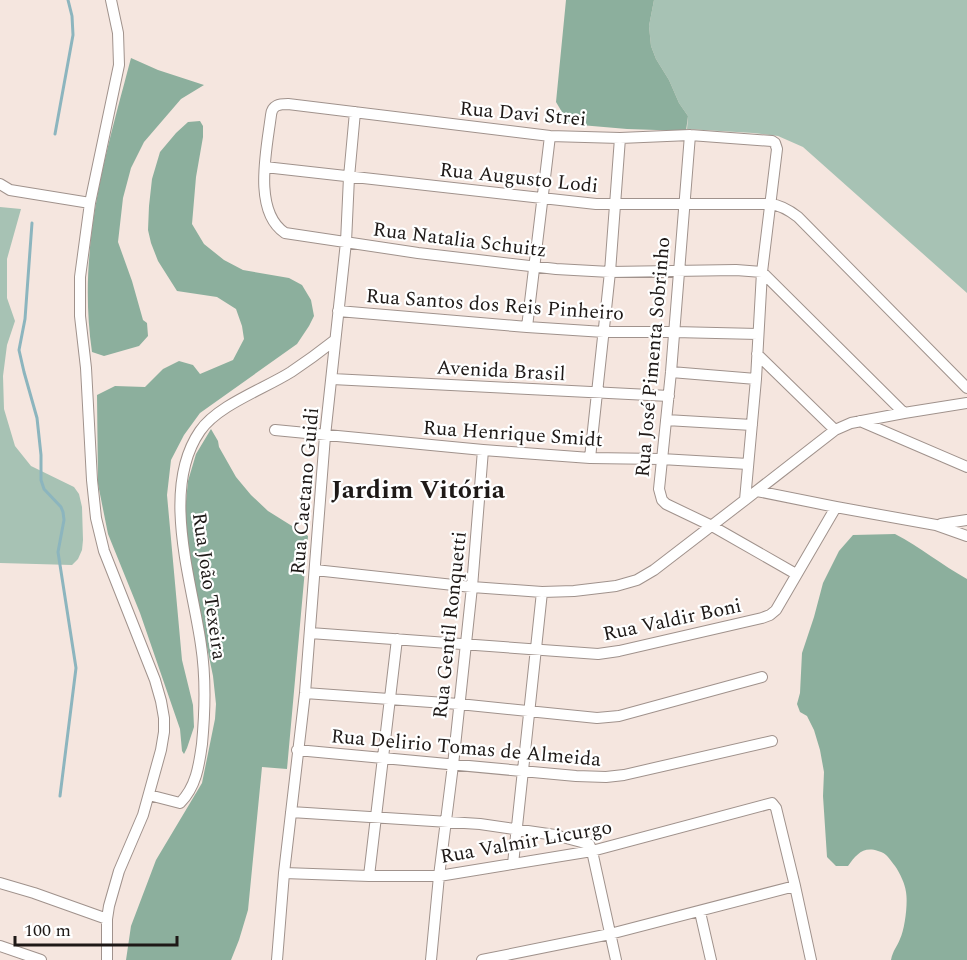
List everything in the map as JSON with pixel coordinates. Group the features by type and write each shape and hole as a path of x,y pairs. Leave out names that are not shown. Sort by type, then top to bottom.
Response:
{"street":[{"path":"107,960 109,906 119,871 143,815 162,750 164,732 161,701 155,680 104,551 93,496 80,277 90,203 119,64 118,33 111,0"},
{"name":"Rua Davi Strei","path":"273,108 276,105 288,104 550,136 620,138 690,135 772,141 777,149 770,204"},
{"name":"Rua Natalia Schuitz","path":"273,108 264,192 269,213 277,226 285,232 418,253 579,271 742,270 762,272"},
{"name":"Rua Caetano Guidi","path":"277,960 284,873 305,693 325,436 346,242 355,112"},
{"name":"Rua José Pimenta Sobrinho","path":"690,135 669,396 659,489 662,500 796,574"},
{"path":"527,327 550,136"},
{"path":"590,458 610,272 620,138"},
{"name":"Rua Augusto Lodi","path":"265,167 616,205 770,204"},
{"path":"0,184 10,190 90,203"},
{"path":"745,500 756,379 762,272 770,204 788,209 798,217 967,388"},
{"path":"762,272 904,413"},
{"name":"Rua Santos dos Reis Pinheiro","path":"338,311 604,332 758,334"},
{"name":"Rua João Texeira","path":"149,795 180,803 186,798 194,782 200,757 205,700 203,668 198,625 183,542 180,506 185,464 193,442 205,425 216,415 292,372 335,340"},
{"path":"757,354 835,430"},
{"path":"671,372 756,379"},
{"name":"Avenida Brasil","path":"332,379 669,396"},
{"path":"315,570 472,588 542,592 616,586 637,580 654,570 835,430 860,421 967,404"},
{"path":"666,420 752,425"},
{"path":"860,421 967,466"},
{"name":"Rua Henrique Smidt","path":"275,430 590,458 748,464"},
{"name":"Rua Gentil Ronquetti","path":"431,960 472,588 483,450"},
{"path":"757,491 936,525 967,536"},
{"name":"Rua Valdir Boni","path":"310,633 584,654 607,653 762,618 776,610 836,507"},
{"path":"936,525 967,520"},
{"path":"513,864 542,592"},
{"path":"369,876 397,639"},
{"path":"305,693 459,704 584,717 611,717 762,677"},
{"name":"Rua Delirio Tomas de Almeida","path":"297,750 591,778 624,776 772,741"},
{"name":"Rua Valmir Licurgo","path":"284,873 439,876 592,850 774,804 795,886"},
{"path":"291,812 446,820 516,828 589,844 616,960"},
{"path":"0,883 107,919"},
{"path":"482,960 610,934 795,886 811,960"},
{"path":"700,912 711,960"},
{"path":"0,946 41,960"}],"green space":[{"path":"566,0 654,0 649,26 651,46 679,103 688,116 686,131 569,124 556,102"},
{"path":"654,0 967,0 967,293 803,147 778,136 687,129 688,116 679,103 651,46 649,26"},
{"path":"131,58 158,70 204,85 181,99 144,142 131,168 123,198 118,242 143,320 147,323 148,336 139,346 104,356 92,352 88,314 91,239 103,167"},
{"path":"200,121 203,126 203,137 196,177 192,224 204,244 224,260 243,270 289,278 302,285 311,300 314,316 297,344 200,413 184,435 171,460 167,495 182,660 193,705 194,727 184,754 180,729 140,613 108,534 98,484 97,395 115,386 145,387 163,369 179,361 193,365 200,374 233,360 244,339 236,309 217,297 177,291 158,261 148,230 152,179 160,152 188,122"},
{"path":"0,207 21,209 7,259 7,298 15,321 7,345 3,376 4,409 15,446 31,466 74,487 79,494 82,507 83,540 82,550 72,565 0,563"},
{"path":"211,429 236,477 251,495 268,511 308,536 287,769 262,767 248,910 231,960 126,960 131,926 156,860 202,783 215,719 213,676 192,575 184,522 188,481 196,454"},
{"path":"895,534 967,579 967,960 891,960 905,922 907,897 903,882 895,866 881,852 864,851 857,855 848,866 836,866 827,857 823,796 824,772 820,750 807,716 800,712 797,704 800,693 802,653 823,583 839,551 853,535"}],"waterway":[{"path":"55,134 73,35 68,0"},
{"path":"32,223 25,319 19,350 37,418 41,480 44,489 63,512 64,520 58,552 76,668 60,796"}],"district":[{"name":"Jardim Vitória","path":"418,489"}]}
